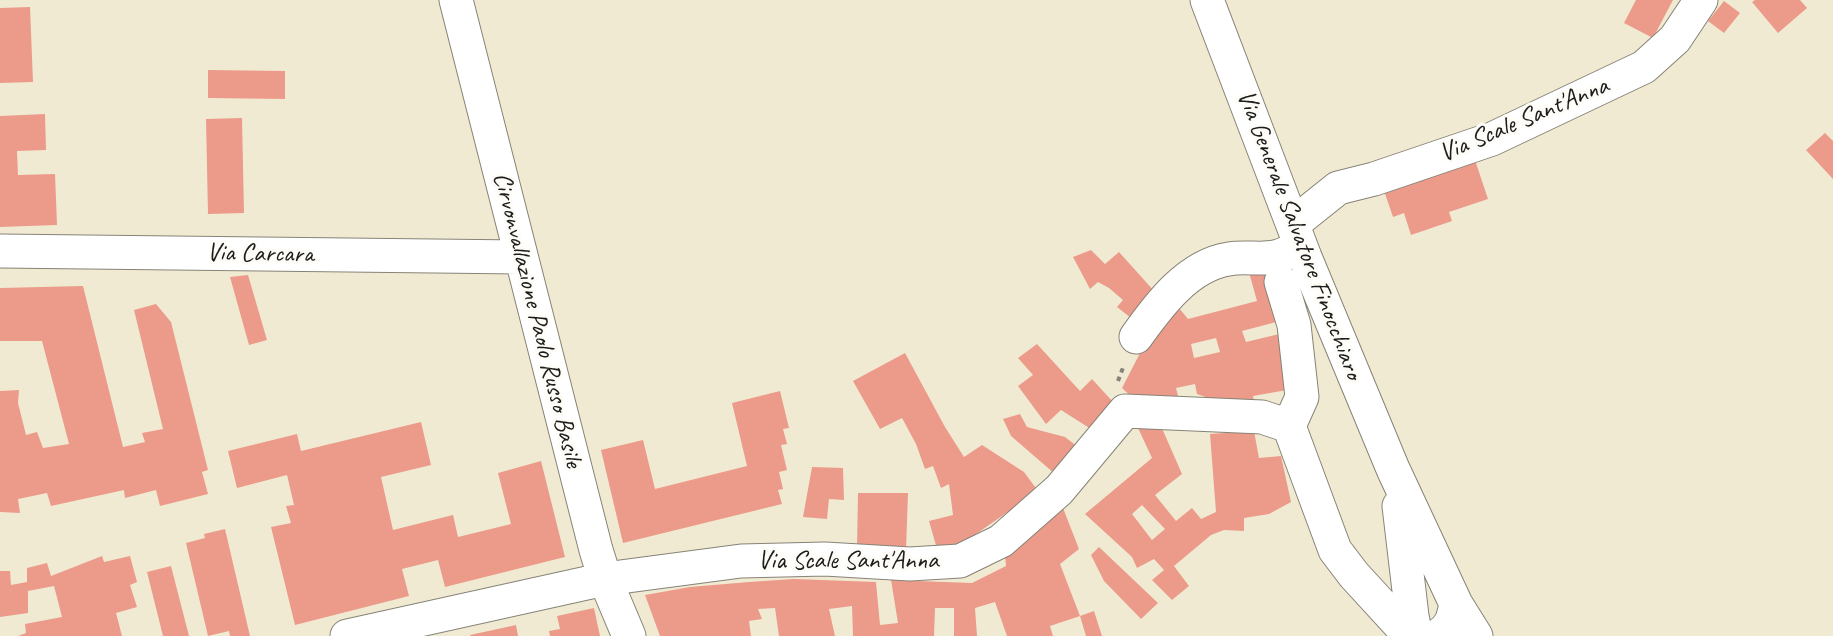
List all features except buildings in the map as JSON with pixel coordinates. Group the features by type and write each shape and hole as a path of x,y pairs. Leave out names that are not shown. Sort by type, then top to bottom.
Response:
{"street":[{"name":"Cirvonvallazione Paolo Russo Basile","path":"456,0 596,550 605,579 629,636"},
{"name":"Via Generale Salvatore Finocchiaro","path":"1208,0 1297,236 1393,468"},
{"name":"Via Scale Sant'Anna","path":"1136,337 1151,316 1187,278 1208,266 1228,259 1274,257 1297,236 1338,188 1374,179 1492,139 1644,67 1675,39 1701,0"},
{"name":"Via Carcara","path":"0,251 521,257"},
{"path":"1281,282 1294,325 1302,397 1288,426 1335,550 1354,575 1410,636"},
{"name":"Via Scale Sant'Anna","path":"347,636 605,579 741,561 825,559 910,564 960,561 1001,542 1059,490 1125,411"},
{"path":"1125,411 1262,417 1288,426"},
{"path":"1393,468 1456,604 1476,636"},
{"path":"1393,468 1416,636"},
{"path":"1437,636 1446,631 1453,622 1456,604"}],"path":[{"path":"1125,411 1114,390 1136,337"}]}
